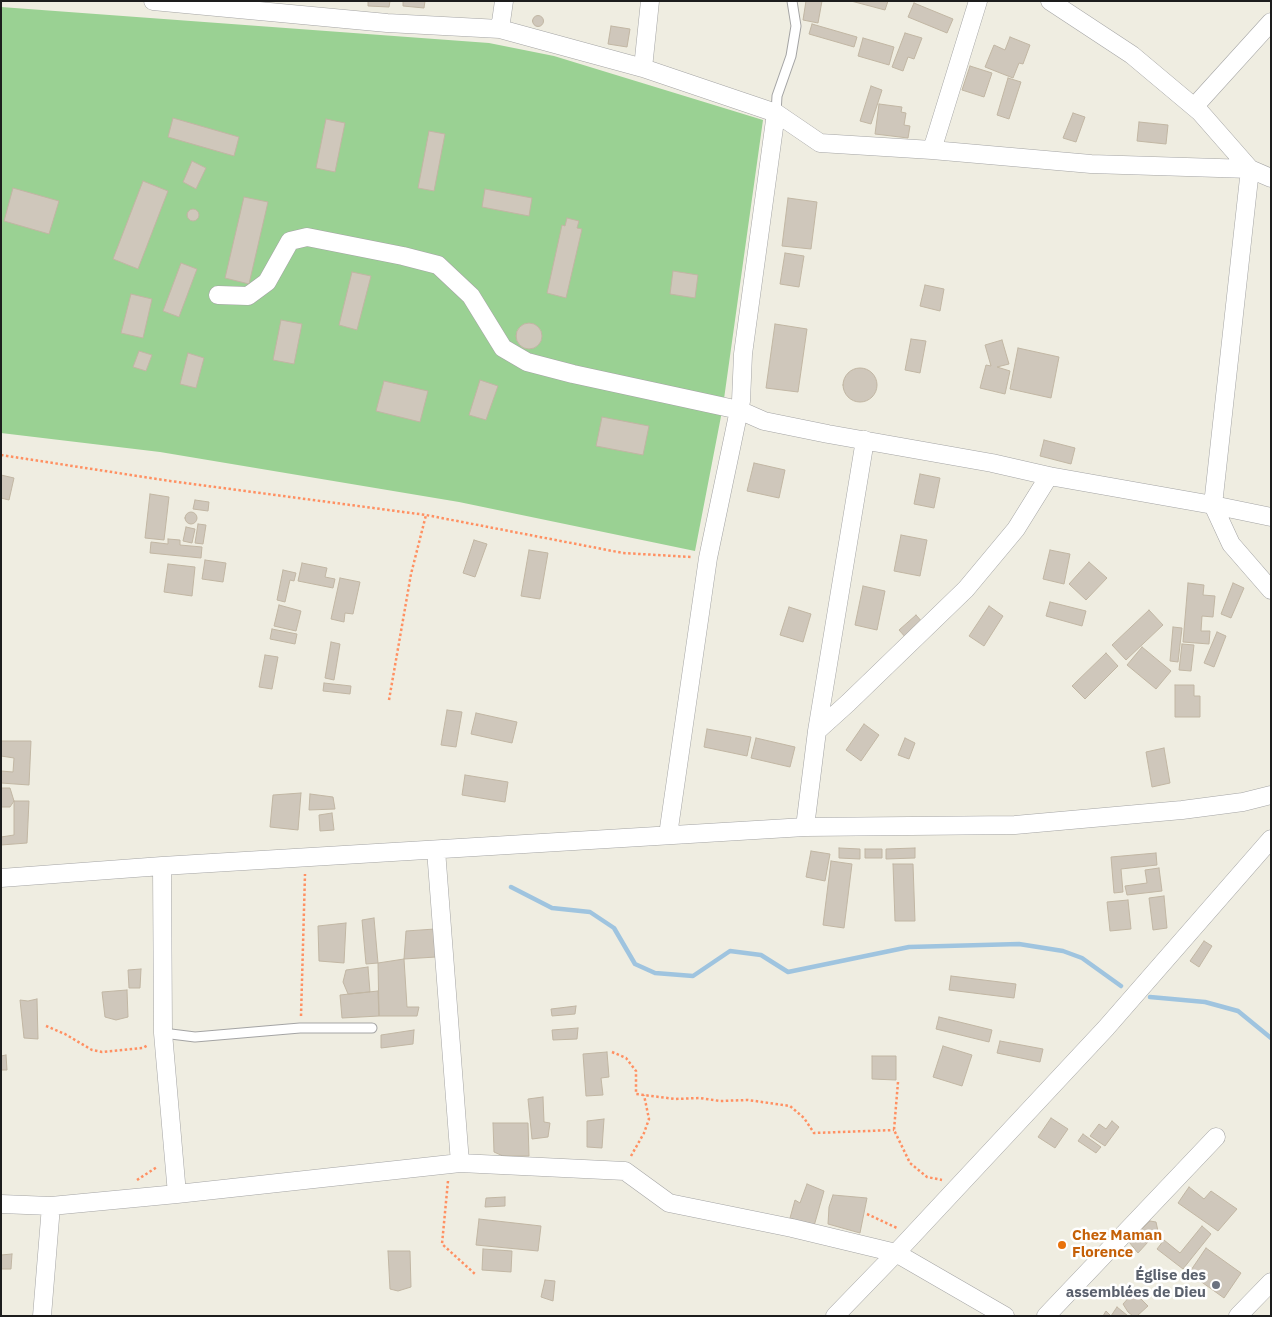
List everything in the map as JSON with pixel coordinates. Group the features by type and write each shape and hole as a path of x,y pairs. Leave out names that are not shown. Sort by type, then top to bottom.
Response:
{"street":[{"path":"153,1 213,4 387,23 500,29 643,68 776,113 820,143 932,150 1091,164 1250,169 1271,178"},
{"path":"500,29 504,1"},
{"path":"643,68 650,1"},
{"path":"932,150 978,1"},
{"path":"1050,1 1132,55 1194,107 1250,169 1212,505 1231,544 1271,590"},
{"path":"1194,107 1271,22"},
{"path":"668,835 708,558 741,401 743,354 776,113"},
{"path":"218,295 248,296 267,282 290,241 307,237 403,256 438,265 471,296 503,348 527,362 582,376 739,410 764,421 1271,517"},
{"path":"805,827 817,731 864,440"},
{"path":"817,731 966,589 1016,529 1049,476"},
{"path":"1,878 162,866 805,827 1015,825 1182,810 1243,802 1271,795"},
{"path":"835,1316 1106,1028 1271,840"},
{"path":"436,850 455,1164"},
{"path":"162,866 163,1033 176,1194"},
{"path":"1046,1316 1216,1137"},
{"path":"1,1204 51,1206 455,1164 625,1171 669,1203 792,1228 896,1253 1005,1316"},
{"path":"42,1316 51,1206"},
{"path":"1238,1316 1271,1282"}],"lane":[{"path":"776,113 777,96 791,56 796,26 792,1"},
{"path":"163,1033 195,1037 300,1028 372,1028"}],"path":[{"path":"1,455 170,481 426,515 623,553 708,558"},
{"path":"389,700 411,574 426,515"},
{"path":"300,1028 305,857"},
{"path":"46,1026 65,1034 92,1050 102,1052 143,1048 163,1033"},
{"path":"612,1052 626,1058 636,1071 636,1094 675,1099 700,1098 720,1102 748,1100 790,1106 804,1118 814,1133 894,1130"},
{"path":"898,1082 894,1130 910,1163 927,1177 963,1182"},
{"path":"625,1171 649,1119 644,1095"},
{"path":"135,1181 174,1154"},
{"path":"455,1164 442,1244 476,1274"},
{"path":"867,1214 903,1230"}],"green space":[{"path":"1,7 489,43 554,56 763,120 723,406 695,551 459,502 160,452 1,433"}],"building":[{"path":"368,1 390,1 389,7 368,6"},
{"path":"403,1 425,1 424,8 403,6"},
{"path":"806,1 822,1 818,23 803,20"},
{"path":"851,1 888,1 885,10"},
{"path":"914,3 953,19 947,33 908,17"},
{"path":"538,15 544,21 538,27 532,21"},
{"path":"812,24 857,37 854,47 809,34"},
{"path":"611,26 630,29 627,47 608,44"},
{"path":"905,33 922,38 914,59 908,57 903,71 892,67"},
{"path":"1010,37 1030,45 1023,64 1019,63 1013,78 985,67 994,45 1005,50"},
{"path":"863,38 894,47 889,65 858,56"},
{"path":"970,66 992,73 984,97 962,90"},
{"path":"1008,78 1021,82 1009,119 997,115"},
{"path":"871,86 882,90 871,124 860,121"},
{"path":"879,104 902,107 901,112 906,113 904,125 910,126 908,138 875,134"},
{"path":"1073,113 1085,117 1076,142 1063,138"},
{"path":"173,118 239,137 234,156 168,137"},
{"path":"326,119 345,123 335,172 316,168"},
{"path":"1139,122 1168,125 1166,144 1137,141"},
{"path":"429,131 445,134 434,191 418,188"},
{"path":"192,161 206,168 196,189 183,182"},
{"path":"143,181 168,191 138,269 113,259"},
{"path":"13,188 59,201 49,234 4,221"},
{"path":"485,189 532,198 529,216 482,207"},
{"path":"244,197 268,202 249,284 225,278"},
{"path":"788,198 817,202 811,249 782,246"},
{"path":"195,209 198,210 198,220 191,221 188,220 187,213 188,210"},
{"path":"567,218 579,221 577,228 582,229 566,298 547,293 562,225 565,226"},
{"path":"785,253 804,256 799,287 780,284"},
{"path":"181,263 197,269 179,317 163,311"},
{"path":"673,271 698,275 695,298 670,294"},
{"path":"352,272 371,276 357,330 339,325"},
{"path":"925,285 944,289 940,311 920,306"},
{"path":"131,294 152,299 143,338 121,333"},
{"path":"281,320 302,324 294,364 273,360"},
{"path":"529,323 538,327 542,336 538,345 529,349 520,345 516,336 520,327"},
{"path":"775,324 807,329 798,392 766,388"},
{"path":"911,339 926,341 920,373 905,370"},
{"path":"1002,340 1009,364 997,367 1010,371 1005,394 980,388 986,365 991,366 985,345"},
{"path":"1018,348 1059,357 1051,398 1010,389"},
{"path":"139,351 152,355 146,371 133,367"},
{"path":"188,353 204,358 196,388 180,384"},
{"path":"860,368 867,369 872,373 876,378 876,392 872,397 867,401 860,402 853,401 848,397 844,392 843,385 844,378 848,373 853,369"},
{"path":"480,380 498,386 486,420 469,415"},
{"path":"384,381 428,391 420,422 376,411"},
{"path":"602,417 649,426 643,455 596,446"},
{"path":"1044,440 1075,448 1071,464 1040,456"},
{"path":"754,463 785,470 779,498 747,491"},
{"path":"920,474 940,478 934,508 914,504"},
{"path":"1,475 14,478 9,500 1,498"},
{"path":"150,494 169,497 164,540 145,538"},
{"path":"195,500 209,502 208,511 193,509"},
{"path":"189,512 193,512 197,518 193,524 189,524 185,520 185,516"},
{"path":"198,524 206,525 203,544 195,543"},
{"path":"186,527 195,529 192,543 183,541"},
{"path":"901,535 927,540 920,576 894,571"},
{"path":"168,539 180,540 180,545 202,547 201,558 150,553 151,542 168,544"},
{"path":"474,540 487,544 475,577 463,573"},
{"path":"529,550 548,553 540,599 521,596"},
{"path":"1050,550 1070,554 1064,584 1043,579"},
{"path":"205,560 226,563 223,582 202,579"},
{"path":"1089,562 1107,578 1086,600 1069,584"},
{"path":"302,563 327,568 325,577 335,579 333,588 298,581"},
{"path":"168,564 195,567 192,596 164,592"},
{"path":"283,570 296,573 294,581 290,580 285,602 277,600"},
{"path":"340,578 360,582 353,614 345,613 344,622 331,619"},
{"path":"1188,583 1204,585 1203,595 1215,596 1213,617 1202,616 1201,631 1210,631 1209,644 1183,642"},
{"path":"1233,583 1244,588 1231,618 1221,614"},
{"path":"863,586 885,591 877,630 855,625"},
{"path":"1050,602 1086,611 1082,626 1046,616"},
{"path":"279,605 301,611 296,631 274,626"},
{"path":"989,606 1003,616 984,646 969,636"},
{"path":"789,607 811,614 803,642 780,635"},
{"path":"1149,610 1163,625 1126,660 1112,645"},
{"path":"916,615 924,624 907,639 899,630"},
{"path":"1173,627 1182,628 1178,662 1170,661"},
{"path":"272,629 297,634 295,644 270,639"},
{"path":"1217,632 1226,636 1214,667 1204,663"},
{"path":"331,642 340,644 334,680 325,678"},
{"path":"1182,644 1194,645 1191,671 1179,670"},
{"path":"1142,647 1171,671 1156,689 1127,665"},
{"path":"1106,653 1118,666 1085,699 1072,686"},
{"path":"265,655 278,657 272,689 259,687"},
{"path":"324,683 351,686 350,694 323,691"},
{"path":"1175,685 1194,685 1194,696 1200,696 1200,717 1175,717"},
{"path":"447,710 462,712 456,747 441,745"},
{"path":"476,713 517,722 512,743 471,734"},
{"path":"864,724 879,735 861,761 846,750"},
{"path":"707,729 751,737 747,756 704,747"},
{"path":"756,738 795,747 790,767 751,758"},
{"path":"905,738 915,743 909,759 898,755"},
{"path":"1,741 31,741 29,785 1,783 1,771 13,772 14,758 1,756"},
{"path":"1164,748 1170,783 1152,787 1146,752"},
{"path":"465,775 508,782 505,802 462,795"},
{"path":"1,788 10,788 14,801 10,807 1,807"},
{"path":"301,793 298,830 270,827 273,795"},
{"path":"310,794 333,797 335,809 309,810"},
{"path":"14,801 29,801 27,843 1,845 1,837 14,835"},
{"path":"332,813 334,830 320,831 319,815"},
{"path":"839,848 860,849 860,859 839,858"},
{"path":"915,848 915,858 886,859 886,849"},
{"path":"865,849 882,849 882,858 865,858"},
{"path":"811,851 830,854 825,881 806,877"},
{"path":"1156,853 1157,865 1121,869 1123,892 1114,893 1111,857"},
{"path":"831,861 852,864 844,928 823,925"},
{"path":"893,864 913,864 915,921 895,921"},
{"path":"1159,868 1162,891 1127,895 1125,886 1147,883 1145,870"},
{"path":"1164,896 1167,928 1153,930 1149,898"},
{"path":"1128,900 1131,929 1110,931 1107,902"},
{"path":"374,918 378,963 366,964 362,920"},
{"path":"346,923 344,963 319,961 318,926"},
{"path":"435,929 436,957 404,959 406,931"},
{"path":"1204,941 1212,946 1199,967 1190,961"},
{"path":"404,959 407,1007 419,1007 417,1016 379,1016 378,963"},
{"path":"368,967 370,992 348,994 343,982 346,970"},
{"path":"141,969 140,988 129,988 128,970"},
{"path":"951,976 1016,984 1014,998 949,990"},
{"path":"127,990 128,1017 116,1020 105,1017 102,992"},
{"path":"378,991 379,1016 342,1018 340,995"},
{"path":"37,999 38,1039 24,1038 20,1000"},
{"path":"576,1006 575,1014 552,1016 551,1009"},
{"path":"939,1017 992,1030 989,1042 936,1029"},
{"path":"578,1028 577,1039 553,1040 552,1030"},
{"path":"414,1030 413,1044 381,1048 381,1035"},
{"path":"1000,1041 1043,1049 1040,1062 997,1053"},
{"path":"943,1046 972,1055 962,1086 933,1077"},
{"path":"607,1052 609,1077 601,1078 603,1095 586,1096 583,1054"},
{"path":"6,1055 7,1070 1,1070 1,1056"},
{"path":"872,1056 896,1056 896,1080 872,1079"},
{"path":"543,1097 544,1122 550,1123 548,1137 532,1139 528,1099"},
{"path":"1051,1118 1068,1129 1055,1148 1038,1137"},
{"path":"604,1119 602,1148 587,1147 587,1121"},
{"path":"1112,1121 1119,1127 1105,1146 1090,1136 1099,1124 1106,1129"},
{"path":"493,1123 528,1123 529,1156 503,1156 494,1152"},
{"path":"1083,1134 1101,1147 1096,1153 1078,1141"},
{"path":"807,1184 824,1191 814,1226 790,1218 795,1200 800,1203"},
{"path":"1189,1187 1204,1199 1211,1191 1237,1209 1218,1231 1178,1203"},
{"path":"833,1195 867,1198 860,1233 828,1224 829,1207"},
{"path":"505,1197 505,1206 485,1207 486,1198"},
{"path":"479,1219 541,1226 538,1251 476,1245"},
{"path":"1150,1221 1156,1222 1158,1231 1138,1253 1129,1242"},
{"path":"1202,1226 1211,1234 1183,1269 1157,1249 1164,1240 1180,1253"},
{"path":"1206,1248 1241,1273 1224,1298 1189,1273"},
{"path":"483,1249 512,1251 511,1272 482,1270"},
{"path":"388,1251 410,1251 411,1287 398,1291 390,1289"},
{"path":"12,1254 11,1269 1,1269 1,1255"},
{"path":"545,1280 555,1281 553,1301 541,1297"},
{"path":"1134,1292 1148,1306 1137,1316 1133,1316 1128,1312 1123,1304"},
{"path":"1117,1307 1128,1316 1111,1316"},
{"path":"1106,1311 1111,1316 1103,1316"}],"waterway":[{"path":"511,887 552,908 590,912 614,928 635,964 655,973 693,976 730,951 761,955 788,972 909,947 1019,944 1063,951 1082,958 1121,986"},
{"path":"1150,997 1205,1002 1238,1011 1271,1038"}],"place":[{"name":"Chez Maman Florence","path":"1062,1245"},
{"name":"Église des assemblées de Dieu","path":"1216,1285"}]}
